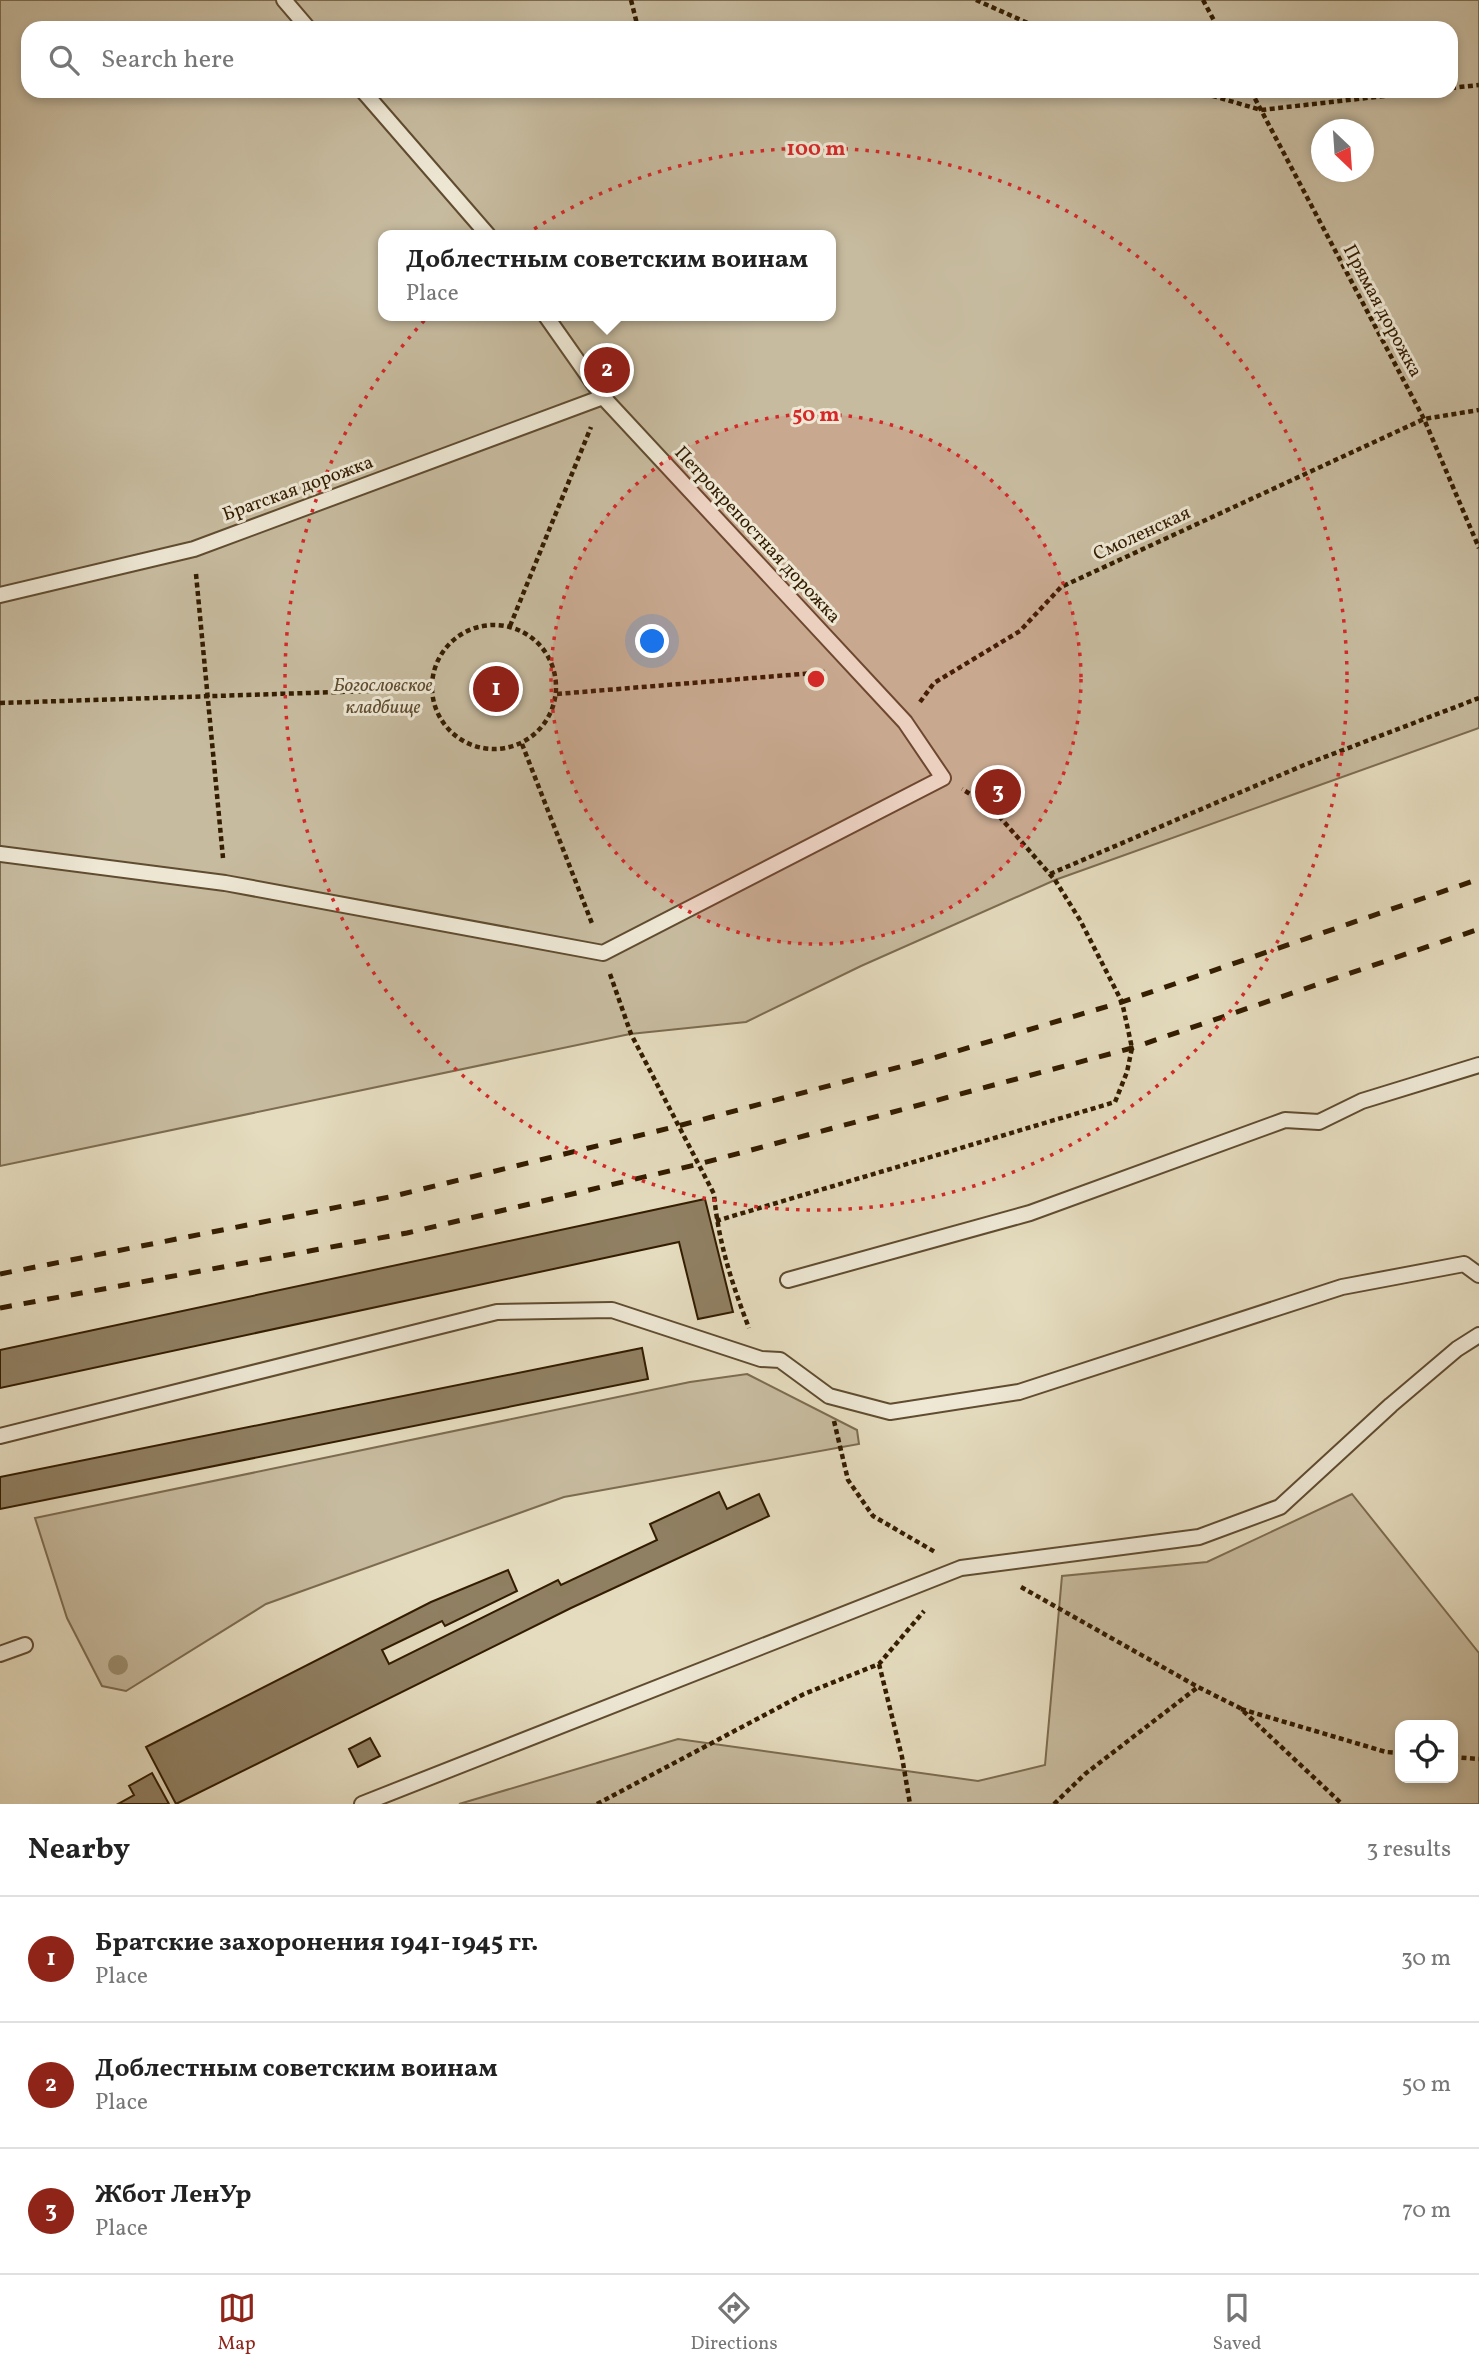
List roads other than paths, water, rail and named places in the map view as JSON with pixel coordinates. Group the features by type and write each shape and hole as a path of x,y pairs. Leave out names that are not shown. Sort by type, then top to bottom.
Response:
{"lane":[{"path":"284,0 302,21"},
{"path":"369,98 484,230"},
{"name":"Петрокрепостная дорожка","path":"0,853 225,883 603,953 943,778 905,722 603,397 550,321"},
{"name":"Братская дорожка","path":"0,596 194,549 603,397"},
{"path":"788,1280 1030,1213 1285,1120 1319,1122 1362,1101 1479,1065"},
{"path":"0,1436 497,1312 612,1310 761,1359 780,1360 829,1396 890,1412 1019,1392 1342,1287 1464,1264 1479,1275"},
{"path":"362,1804 961,1568 1199,1537 1280,1507 1391,1405 1457,1349 1479,1335"},
{"path":"0,1654 25,1645"}],"railway":[{"path":"0,1274 394,1196 678,1126 937,1057 1122,1002 1479,879"},
{"path":"0,1308 407,1233 699,1164 1132,1048 1479,929"}],"place":[{"name":"Доблестным советским воинам","path":"607,370"},
{"name":"Братские захоронения 1941-1945 гг.","path":"496,689"},
{"name":"Жбот ЛенУр","path":"998,792"}],"park label":[{"name":"Богословское кладбище","path":"383,697"}]}
